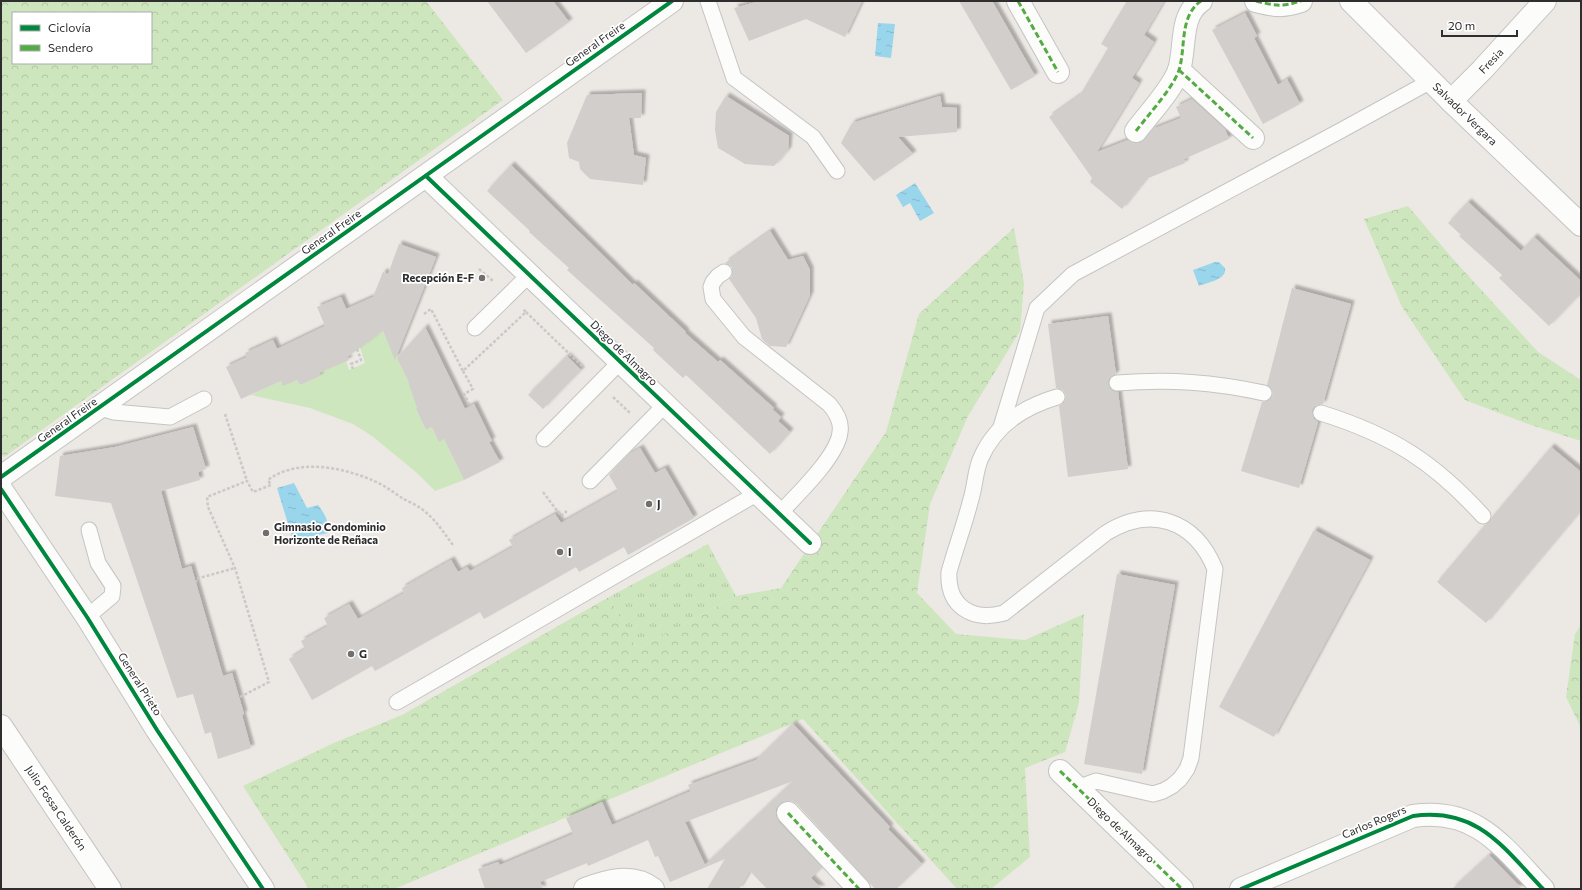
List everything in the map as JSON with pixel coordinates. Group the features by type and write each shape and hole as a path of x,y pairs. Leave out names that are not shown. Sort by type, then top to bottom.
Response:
{"street":[{"name":"General Freire","path":"1,477 672,1"},
{"path":"1018,1 1058,72"},
{"path":"1136,131 1164,94 1178,70 1188,19 1198,3 1201,1"},
{"path":"1256,1 1276,6 1289,5 1301,1"},
{"name":"Salvador Vergara","path":"1351,1 1451,101 1581,225"},
{"name":"Fresia","path":"1451,101 1546,1"},
{"path":"1178,70 1253,138"},
{"name":"Diego de Almagro","path":"426,176 810,543"},
{"name":"General Prieto","path":"1,489 87,618 158,730 263,889"},
{"name":"Julio Fossa Calderón","path":"1,726 110,889"},
{"name":"Diego de Almagro","path":"1060,771 1182,889"},
{"path":"788,813 859,889"},
{"name":"Carlos Rogers","path":"1241,889 1413,816 1443,814 1473,824 1486,832 1543,889"},
{"path":"585,889 606,881 618,880 641,882 653,889"}],"lane":[{"path":"708,1 734,78 813,137 838,171"},
{"path":"1001,427 1037,308 1073,274 1431,81"},
{"path":"724,272 713,282 711,287 713,299 744,337 829,404 836,412 840,423 839,439 836,446 818,472 780,514"},
{"path":"475,328 529,275"},
{"path":"544,439 620,362"},
{"path":"1117,384 1154,381 1200,382 1232,386 1264,394"},
{"path":"1057,397 1040,402 1026,409 1001,427 989,442 980,460 974,478 972,497 949,572 951,592 956,601 963,608 982,616 994,616 1004,613 1118,525 1146,519 1160,519 1175,524 1189,532 1205,548 1215,569 1191,758 1187,769 1180,779 1172,786 1153,794 1096,780 1077,788"},
{"path":"100,408 114,412 170,417 204,399"},
{"path":"590,482 666,405"},
{"path":"1321,413 1352,423 1382,436 1411,452 1462,492 1483,516"},
{"path":"396,702 758,493"},
{"path":"87,618 112,596 113,586 98,564 89,530"}],"path":[{"path":"353,369 351,364 361,360 356,349"},
{"path":"463,371 473,389 464,394 470,406"},
{"path":"225,414 247,481 253,492 271,485 268,480 275,474 293,468 307,466 328,468 359,474 375,481 423,510 436,522 453,545"},
{"path":"240,697 268,682 235,568 208,507 207,497 247,481"},
{"path":"543,492 561,516 566,512 564,508"},
{"path":"196,583 196,579 235,568"}],"green space":[{"path":"1,1 426,1 503,100 4,457 1,452"},
{"path":"1408,206 1453,259 1538,352 1581,380 1581,441 1528,424 1465,400 1402,307 1364,219"},
{"path":"1014,228 1024,283 1020,331 968,416 930,504 917,593 956,634 1025,640 1084,614 1079,703 1065,752 1025,768 1030,857 991,889 957,889 803,719 394,889 309,889 243,786 336,742 402,715 609,597 637,649 736,596 781,588 886,432 919,314"},
{"path":"383,332 391,349 396,348 407,378 420,406 416,409 426,430 432,427 440,441 444,439 464,480 435,491 417,473 372,436 353,424 310,408 251,395 281,381 283,385 297,380 300,385 320,376 319,373 346,361 349,370 365,363 360,347 361,341"},
{"path":"708,544 736,596 637,649 609,597"},
{"path":"1581,625 1581,728 1566,697 1575,634"}],"water":[{"path":"878,23 895,24 891,58 875,56"},
{"path":"915,183 934,213 920,221 910,203 903,207 896,195"},
{"path":"1219,262 1225,268 1223,275 1216,280 1199,286 1193,270"},
{"path":"294,483 307,508 318,505 323,511 327,521 328,533 293,540 277,488"}],"building":[{"path":"487,1 553,1 569,22 526,53"},
{"path":"760,1 862,1 845,37 806,19 749,41 734,8"},
{"path":"959,1 992,1 1035,76 1011,90"},
{"path":"1127,1 1164,1 1144,35 1154,42 1132,78 1139,83 1097,152 1128,140 1134,143 1141,142 1153,129 1181,118 1176,107 1192,99 1225,129 1229,139 1184,159 1185,163 1146,179 1122,209 1090,182 1092,178 1049,117 1080,95 1108,48 1101,44"},
{"path":"1245,13 1257,36 1254,38 1278,85 1287,79 1300,104 1263,124 1212,30"},
{"path":"642,93 641,118 629,118 634,155 646,158 643,185 590,179 580,169 579,162 569,158 567,143 587,95"},
{"path":"726,96 789,136 788,150 774,166 745,164 718,148 715,130 716,112"},
{"path":"940,96 942,107 957,108 957,132 898,137 913,154 874,181 841,143 852,123"},
{"path":"511,165 633,285 634,283 686,332 685,333 718,362 720,360 774,408 772,409 781,417 778,421 790,432 770,454 686,375 683,378 653,350 654,348 567,270 569,268 487,191"},
{"path":"1468,202 1521,251 1534,237 1581,281 1581,293 1549,326 1499,278 1502,275 1459,236 1461,235 1448,223"},
{"path":"770,231 788,260 803,256 810,270 810,295 786,347 770,346 762,339 756,318 729,279 732,276 732,267 725,263"},
{"path":"399,244 436,257 395,360 383,331 347,357 349,360 319,373 320,376 300,385 297,380 283,386 281,381 241,399 226,367 247,357 245,353 273,340 277,349 325,326 317,307 341,297 346,309 373,297 383,272 388,274"},
{"path":"1292,288 1351,304 1323,404 1315,406 1312,410 1314,419 1318,422 1299,488 1241,471 1262,402 1267,401 1273,395 1272,390 1267,385"},
{"path":"1108,316 1116,374 1109,379 1108,384 1113,391 1118,392 1128,469 1068,477 1059,406 1064,403 1066,395 1063,390 1056,388 1048,324"},
{"path":"425,327 465,409 474,404 492,441 489,442 500,462 464,480 444,439 439,442 432,427 426,430 416,409 417,408 407,378 397,358"},
{"path":"567,356 581,370 543,409 528,395"},
{"path":"193,427 206,469 198,472 200,480 161,491 182,569 191,566 223,676 232,673 244,714 242,715 251,748 218,759 211,732 205,734 193,694 177,698 111,503 55,496 60,456 115,447"},
{"path":"1551,447 1581,472 1581,510 1486,623 1437,582"},
{"path":"640,448 655,473 665,468 694,518 628,555 624,547 579,572 576,567 484,619 480,612 375,671 372,666 312,700 289,659 305,649 301,641 328,626 324,618 349,604 358,619 404,593 402,588 451,560 458,572 467,567 470,571 513,547 509,540 555,514 561,523 618,491 609,475 628,455"},
{"path":"1314,530 1370,560 1274,737 1219,707"},
{"path":"1117,574 1175,585 1142,774 1084,764"},
{"path":"793,724 890,827 888,829 922,864 896,889 875,889 797,804 792,801 786,801 780,804 776,809 776,816 779,822 822,867 811,878 822,889 767,889 750,871 739,889 707,889 725,859 670,882 658,856 655,857 648,840 588,866 587,863 540,882 543,889 485,889 478,869 498,862 500,865 573,834 566,818 602,802 612,825 691,791 688,785 756,760","holes":["793,781 705,865 685,822"]},
{"path":"1489,855 1522,889 1452,889"}],"marked path":[{"path":"1018,1 1058,72"},
{"path":"1136,131 1166,93 1176,77 1181,61 1186,24 1194,7 1201,1"},
{"path":"1256,1 1279,5 1301,1"},
{"path":"1179,70 1253,138"},
{"path":"1060,771 1182,889"},
{"path":"788,813 859,889"}],"cycle path":[{"path":"1,477 672,1"},
{"path":"426,176 810,543"},
{"path":"1,489 87,617 157,730 263,889"},
{"path":"1241,889 1413,816 1435,815 1455,818 1472,824 1487,833 1501,845 1543,889"}],"place":[{"name":"Recepción E-F","path":"482,278"},
{"name":"J","path":"649,504"},
{"name":"Gimnasio Condominio Horizonte de Reñaca","path":"266,533"},
{"name":"I","path":"560,552"},
{"name":"G","path":"351,654"}]}
